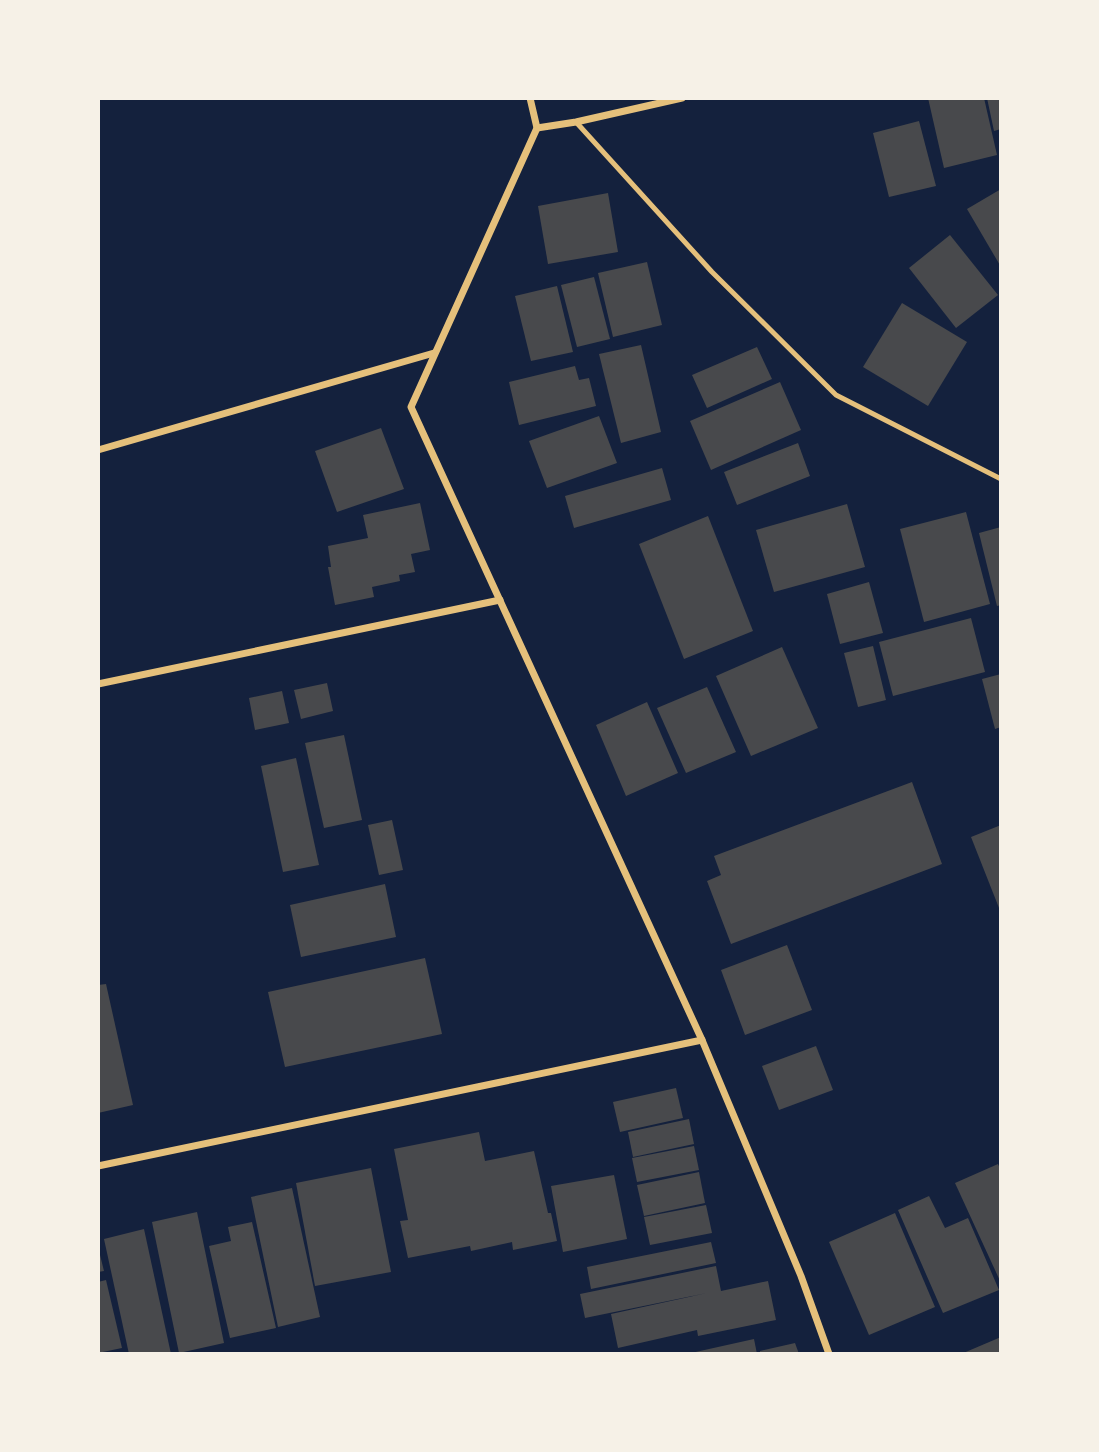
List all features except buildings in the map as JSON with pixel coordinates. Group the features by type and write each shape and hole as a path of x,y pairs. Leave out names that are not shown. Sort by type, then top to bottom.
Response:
{"street":[{"path":"530,98 537,128 411,407 702,1040 801,1276 830,1354"},
{"path":"537,128 682,98"},
{"path":"98,450 434,353"},
{"path":"98,684 500,600"},
{"path":"98,1166 702,1040"}],"lane":[{"path":"576,122 712,272 835,395 1001,479"}]}
